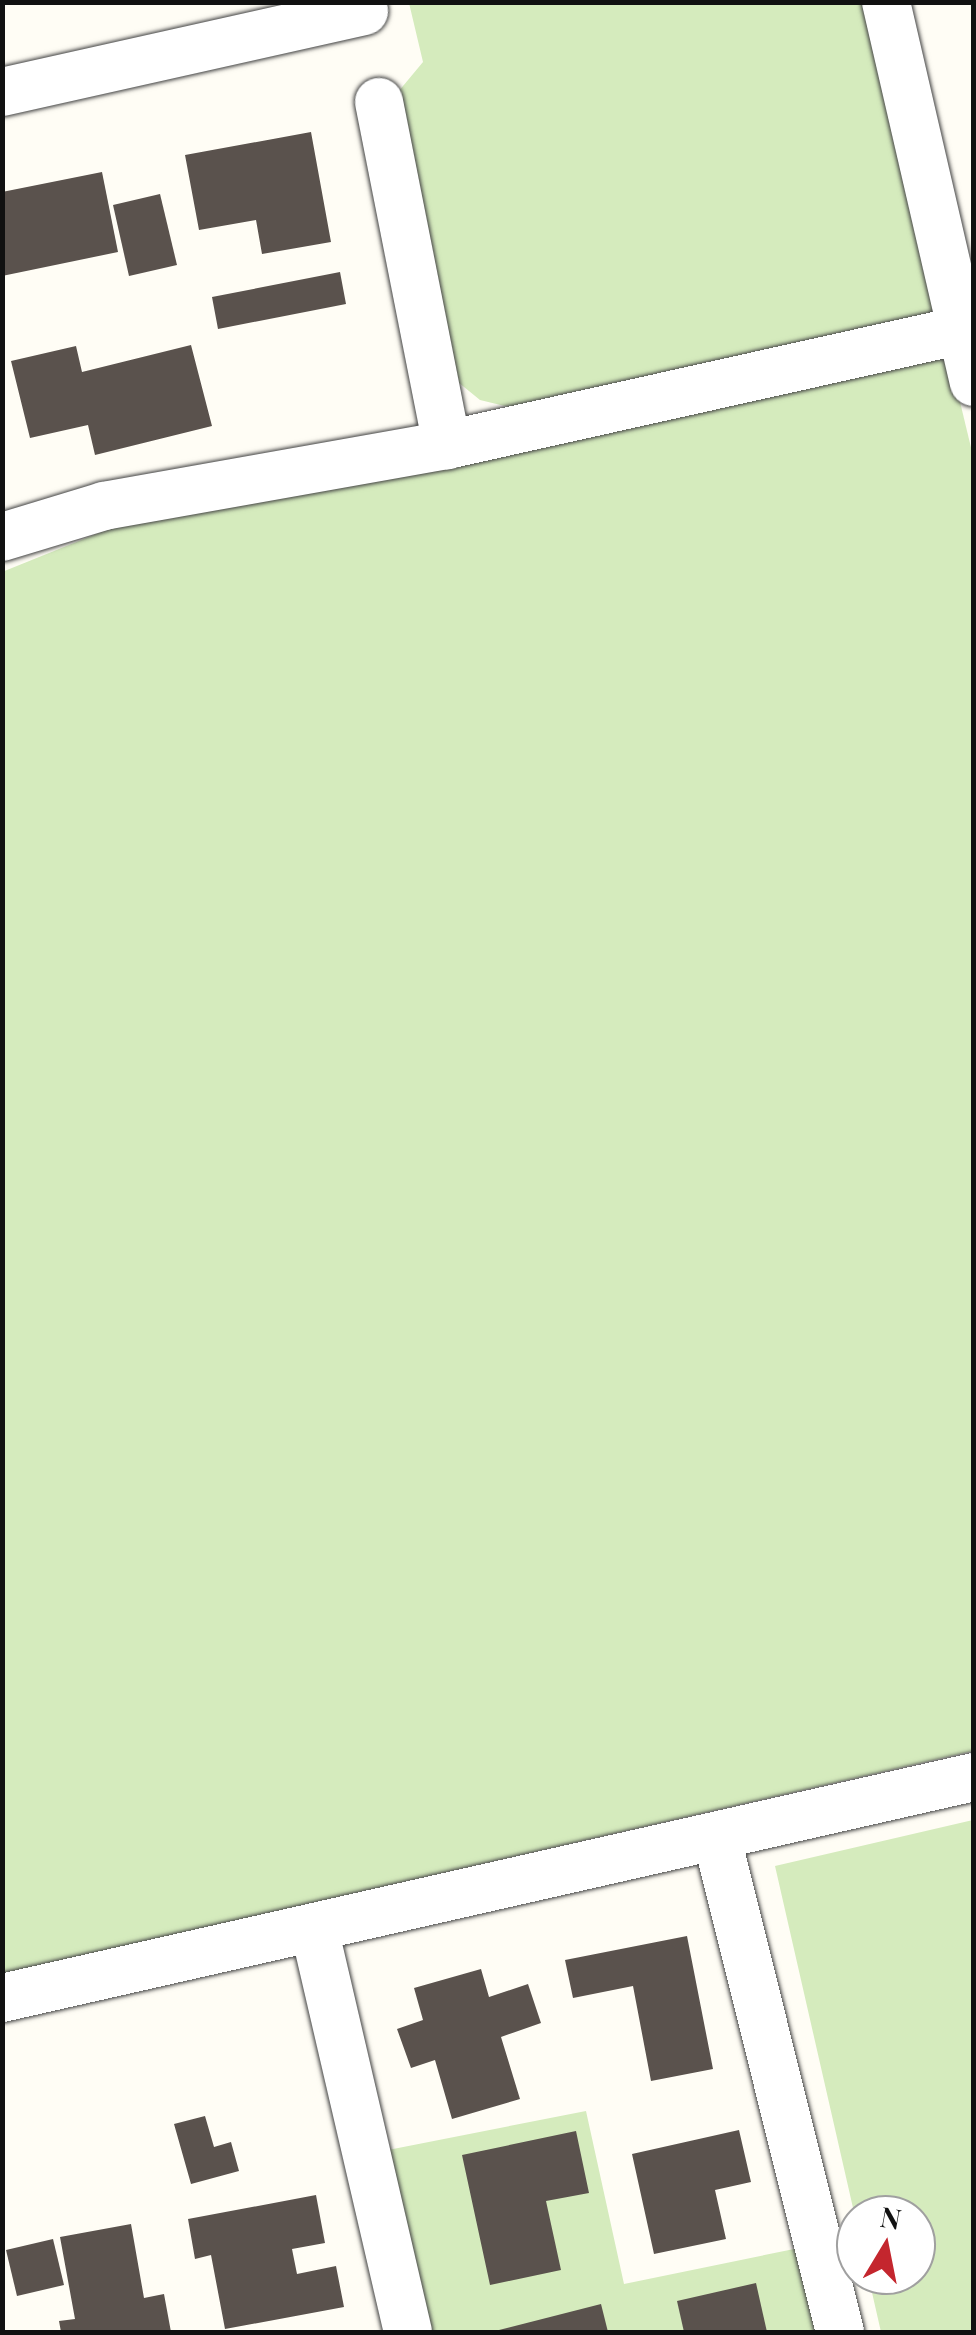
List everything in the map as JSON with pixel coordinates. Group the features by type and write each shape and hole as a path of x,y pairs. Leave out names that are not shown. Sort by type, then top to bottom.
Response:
{"street":[{"path":"886,2 974,382"},
{"path":"2,92 364,11"},
{"path":"378,102 447,445"},
{"path":"2,536 104,506 447,445 962,330"},
{"path":"2,1998 974,1778"},
{"path":"718,1839 840,2332"},
{"path":"314,1928 408,2332"}],"green space":[{"path":"409,3 875,3 949,318 525,411 480,400 442,369 388,104 423,62"},
{"path":"948,352 974,460 973,1751 3,1974 2,572 116,526"},
{"path":"973,1820 973,2332 881,2332 873,2295 936,2295 936,2195 850,2195 775,1866"},
{"path":"586,2111 624,2284 799,2248 818,2332 424,2332 383,2151"}],"building":[{"path":"311,132 331,242 262,254 256,220 199,230 185,155"},
{"path":"102,172 118,252 2,276 2,192"},
{"path":"160,194 177,265 129,276 113,205"},
{"path":"340,272 346,304 218,329 212,297"},
{"path":"191,345 212,426 95,455 88,425 30,438 11,361 76,346 82,372"},
{"path":"687,1936 713,2069 651,2081 633,1986 573,1998 565,1960"},
{"path":"481,1969 489,1997 528,1984 541,2023 501,2037 520,2099 452,2119 435,2060 411,2068 397,2029 423,2020 414,1988"},
{"path":"205,2116 214,2147 231,2142 239,2171 191,2184 174,2124"},
{"path":"739,2130 751,2182 715,2190 726,2239 654,2254 632,2154"},
{"path":"576,2131 589,2193 546,2201 561,2270 490,2285 462,2155"},
{"path":"316,2195 325,2243 292,2249 297,2274 336,2266 344,2307 225,2329 211,2255 195,2259 188,2219"},
{"path":"131,2224 144,2298 164,2294 171,2332 61,2332 59,2321 75,2319 60,2237"},
{"path":"53,2239 64,2285 17,2296 6,2250"},
{"path":"756,2283 767,2332 684,2332 677,2301"},
{"path":"601,2304 608,2332 495,2332 495,2331"}]}
